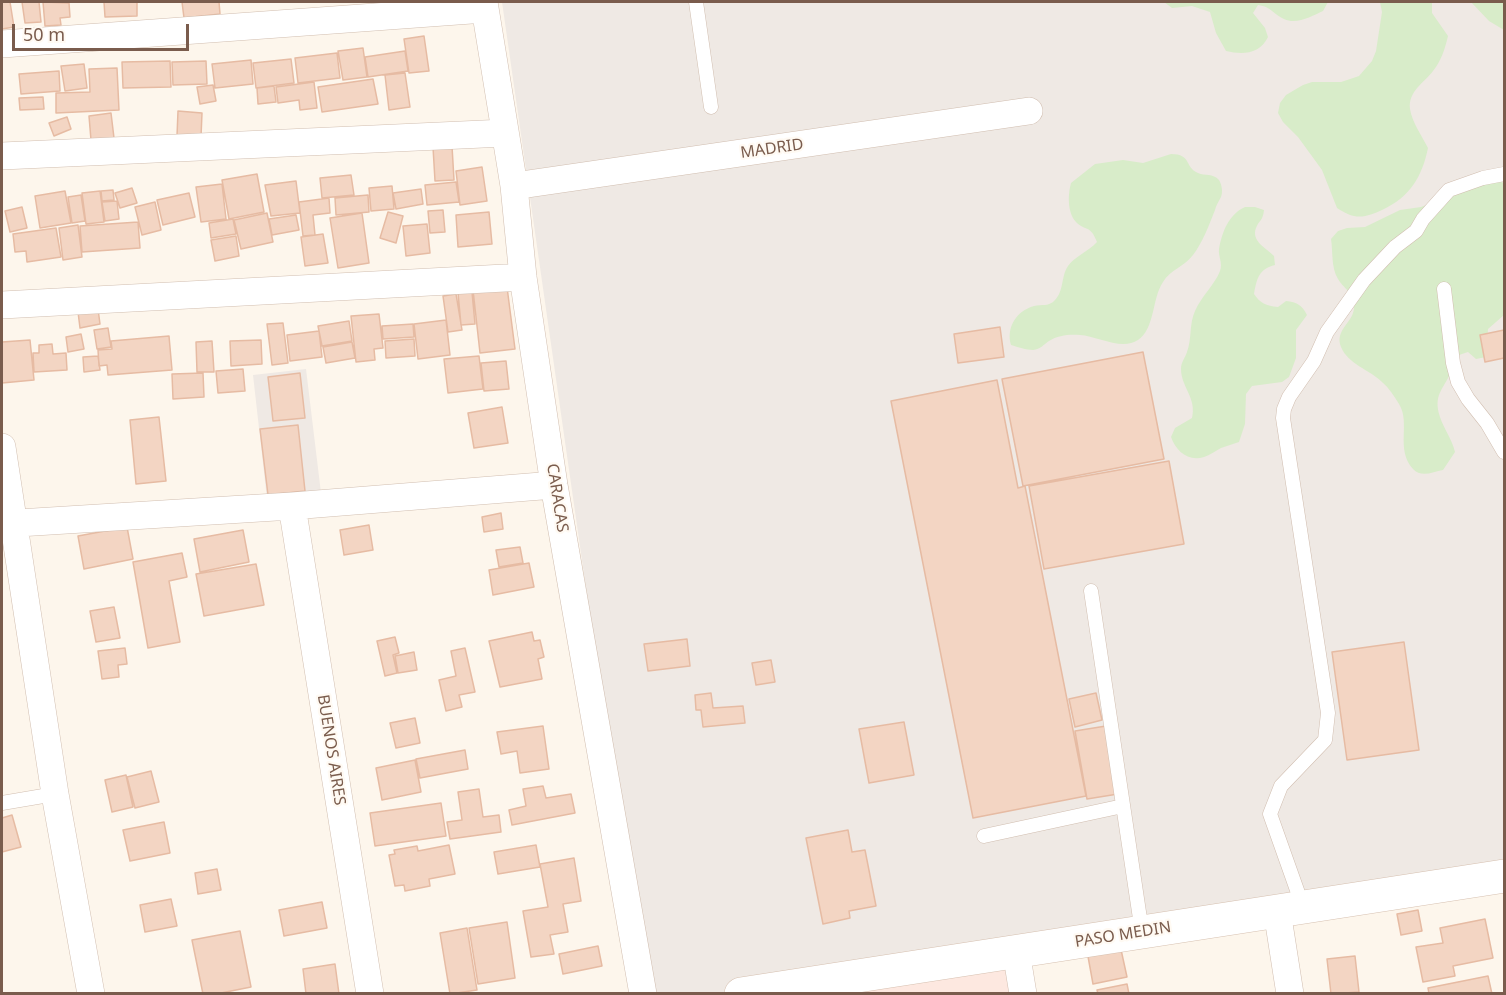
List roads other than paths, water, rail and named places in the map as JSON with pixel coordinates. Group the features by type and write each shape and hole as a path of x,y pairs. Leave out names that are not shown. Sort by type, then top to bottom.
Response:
{"street":[{"path":"2,44 484,5"},
{"name":"CARACAS","path":"484,5 514,186 523,277 554,485 643,993"},
{"name":"MADRID","path":"514,186 1029,111"},
{"path":"2,156 505,133"},
{"path":"2,305 523,277"},
{"path":"2,447 7,524 91,993"},
{"path":"7,524 292,506 554,485"},
{"name":"BUENOS AIRES","path":"292,506 370,993"},
{"name":"PASO MEDIN","path":"741,993 1504,876"},
{"path":"1290,909 1290,993"},
{"path":"1016,951 1023,993"}],"lane":[{"path":"696,2 711,107"},
{"path":"1290,909 1270,814 1281,786 1324,740 1328,713 1296,514 1283,418 1284,409 1289,397 1314,361 1327,332 1364,280 1395,247 1416,231 1423,219 1449,190 1504,174"},
{"path":"1444,289 1453,363 1458,382 1504,452"},
{"path":"1092,591 1142,932"},
{"path":"2,803 56,794"},
{"path":"984,836 1123,806"}]}
